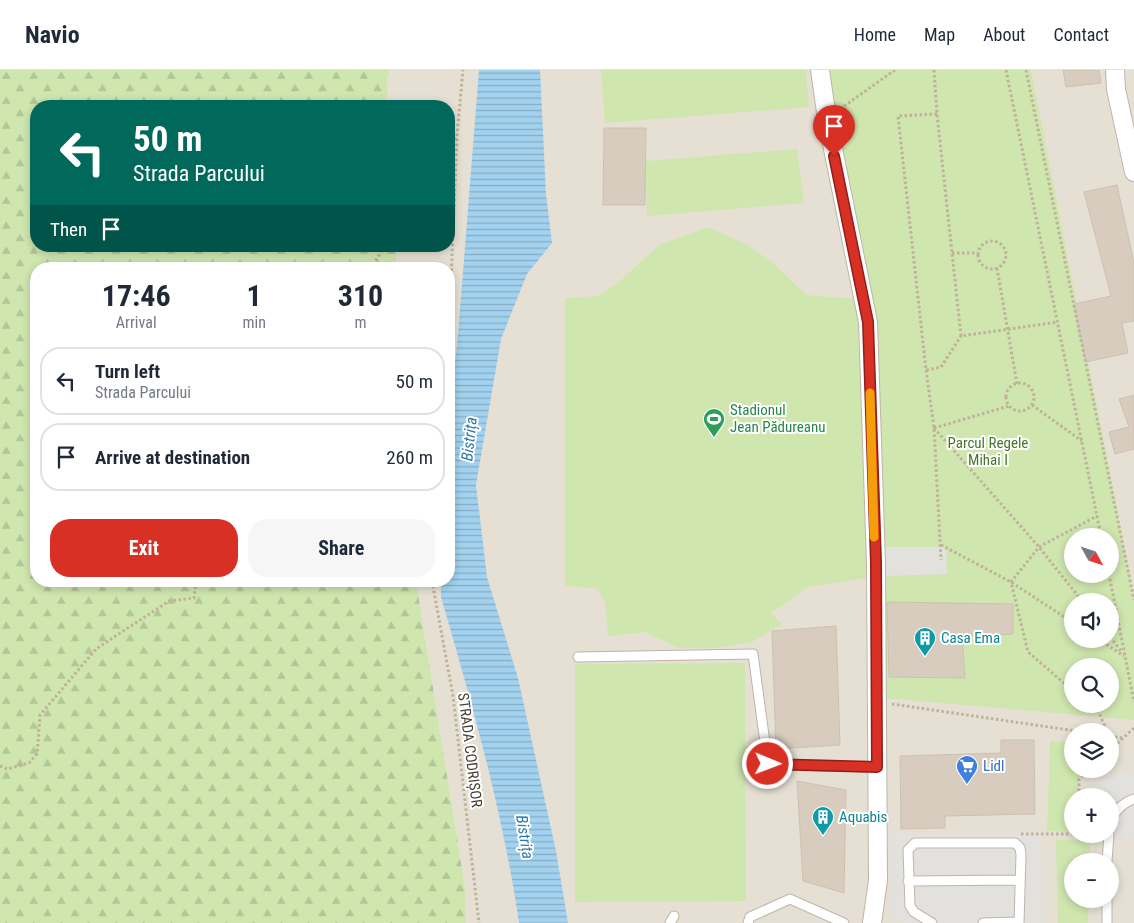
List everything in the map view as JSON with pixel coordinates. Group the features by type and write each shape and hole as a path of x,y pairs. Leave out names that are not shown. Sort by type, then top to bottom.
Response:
{"street":[{"path":"820,70 827,119 868,322 876,563 878,880 872,923"},
{"path":"1115,70 1116,89 1134,172"}],"lane":[{"path":"578,656 753,654 768,764 877,767"},
{"path":"1119,809 1124,802 1134,799"},
{"path":"932,923 914,912 910,906 908,850 915,844 1015,843 1020,848 1021,855 1019,922 983,923"},
{"path":"908,881 1020,880"},
{"path":"748,923 750,917 790,899 844,923"},
{"path":"1107,908 1107,923"}],"path":[{"path":"455,185 463,70"},
{"path":"827,119 894,70"},
{"path":"926,370 941,367 961,336 934,70"},
{"path":"1006,70 1100,528"},
{"path":"1026,70 1134,600"},
{"path":"937,114 898,116 934,428 941,560"},
{"path":"991,240 1000,244 1006,257 1002,265 997,268 985,268 979,261 978,252 986,242 991,240"},
{"path":"952,253 978,252"},
{"path":"997,268 1017,384"},
{"path":"961,336 1058,322"},
{"path":"934,428 1009,406 1021,412 1032,405 1034,396 1030,387 1017,384"},
{"path":"1009,406 1007,393 1017,384"},
{"path":"1032,405 1082,442"},
{"path":"934,428 1039,547 1076,593"},
{"path":"1011,582 1039,547 1097,516"},
{"path":"940,545 1011,582 1064,617"},
{"path":"1011,582 1028,652 1064,683"},
{"path":"1111,583 1134,702"},
{"path":"0,766 7,769 29,763 37,754 40,715 96,649 169,601 194,598 195,587"},
{"name":"STRADA CODRIȘOR","path":"433,587 452,696 479,923"},
{"path":"1112,648 1125,656"},
{"path":"1119,648 1125,656"},
{"path":"1128,668 1134,666"},
{"path":"876,702 1064,729"},
{"path":"1119,742 1134,728"},
{"path":"1119,737 1123,738"},
{"path":"1015,843 1015,833 1064,834"}],"shaded area":[{"path":"390,70 1134,70 1134,923 466,923 465,888 417,587 455,587 455,262 397,262 396,252 455,252 455,100 385,100 388,96 387,78"},
{"path":"882,547 946,547 947,574 884,576"},
{"path":"1119,774 1134,774 1134,838 1119,838 1119,788 1093,788 1093,778 1119,778"},
{"path":"890,833 1040,834 1043,923 905,923 892,914"}],"green space":[{"path":"0,70 390,70 387,78 388,96 385,100 30,100 30,252 396,252 397,262 30,262 30,587 417,587 465,888 466,923 0,923"},
{"path":"601,70 806,70 809,107 605,123"},
{"name":"Parcul Regele Mihai I","path":"824,70 1031,70 1134,596 1134,720 884,698 868,322"},
{"path":"797,149 804,203 647,216 646,161"},
{"name":"Stadionul Jean Pădureanu","path":"708,227 746,244 773,263 806,295 857,299 867,578 808,587 771,613 782,624 752,642 717,648 679,648 645,632 608,636 605,602 596,588 565,586 565,298 598,296 619,282 659,245"},
{"path":"745,663 746,901 575,902 575,664"},
{"path":"1050,741 1064,742 1064,778 1080,778 1079,788 1064,788 1064,832 1047,831"},
{"path":"1056,840 1064,840 1064,843 1090,843 1090,853 1064,853 1064,908 1089,908 1088,923 1058,923"}],"water":[{"name":"Bistrița","path":"479,70 540,70 546,194 552,243 527,274 501,339 476,485 487,577 518,678 556,851 568,923 519,923 495,799 475,718 441,597 441,587 455,587 455,362"}],"building":[{"path":"1063,70 1099,70 1101,83 1066,87"},
{"path":"604,128 646,128 645,205 603,205"},
{"path":"1117,185 1134,263 1134,321 1122,323 1128,353 1086,362 1074,304 1111,296 1084,192"},
{"path":"1134,395 1134,449 1115,454 1109,432 1129,427 1119,399"},
{"name":"Casa Ema","path":"887,602 1013,604 1013,634 962,636 965,678 889,677"},
{"path":"836,626 840,745 776,749 772,631"},
{"name":"Lidl","path":"1001,740 1034,740 1035,814 945,816 945,828 901,829 900,756 1001,753"},
{"name":"Aquabis","path":"797,781 846,790 844,893 803,881"}],"slow traffic":[{"path":"870,393 874,537"}],"place":[{"name":"Stadionul Jean Pădureanu","path":"714,438"},
{"name":"Casa Ema","path":"925,657"},
{"name":"Lidl","path":"967,785"},
{"name":"Aquabis","path":"823,836"}],"route":[{"path":"768,764 877,767 876,563 874,548 868,322 834,156"}]}
